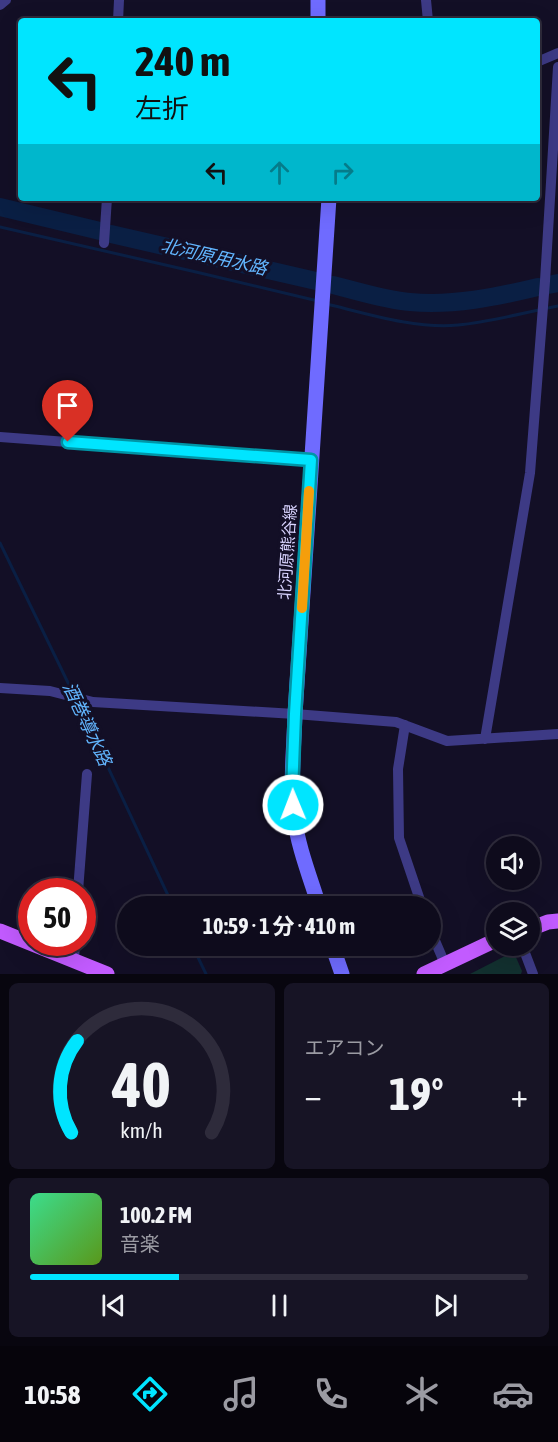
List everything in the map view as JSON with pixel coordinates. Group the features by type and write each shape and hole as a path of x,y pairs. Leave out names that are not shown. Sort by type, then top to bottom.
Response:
{"main road":[{"path":"318,0 318,18"},
{"name":"北河原熊谷線","path":"316,896 298,837 292,793 328,201"},
{"path":"540,925 558,921"},
{"path":"0,931 107,974"},
{"path":"424,974 486,945"},
{"path":"336,956 342,974"}],"street":[{"path":"0,5 6,0"},
{"path":"118,18 119,0"},
{"path":"426,0 428,18"},
{"path":"540,61 558,53"},
{"path":"485,739 530,473 558,67"},
{"path":"104,243 107,201"},
{"path":"0,437 311,460"},
{"path":"0,688 50,691 93,702 396,722 447,741 558,734"},
{"path":"405,725 398,769 399,838 418,896"},
{"path":"79,878 87,774"},
{"path":"441,955 445,964"},
{"path":"74,956 74,961"},
{"path":"526,956 533,974"}],"green space":[{"path":"505,956 515,956 522,971 521,974 470,974"}],"waterway":[{"name":"北河原用水路","path":"0,207 100,231"},
{"path":"0,227 318,301"},
{"name":"北河原用水路","path":"111,234 316,281"},
{"name":"北河原用水路","path":"548,285 558,283"},
{"name":"北河原用水路","path":"333,285 391,299 426,303 474,300 538,287"},
{"path":"327,304 392,320 442,326 483,322 558,306"},
{"name":"酒巻導水路","path":"0,543 73,693"},
{"name":"酒巻導水路","path":"77,701 168,896"},
{"name":"酒巻導水路","path":"197,956 206,974"}],"slow traffic":[{"path":"302,608 309,491"}],"route":[{"path":"68,442 311,460 295,714 293,805"}]}
